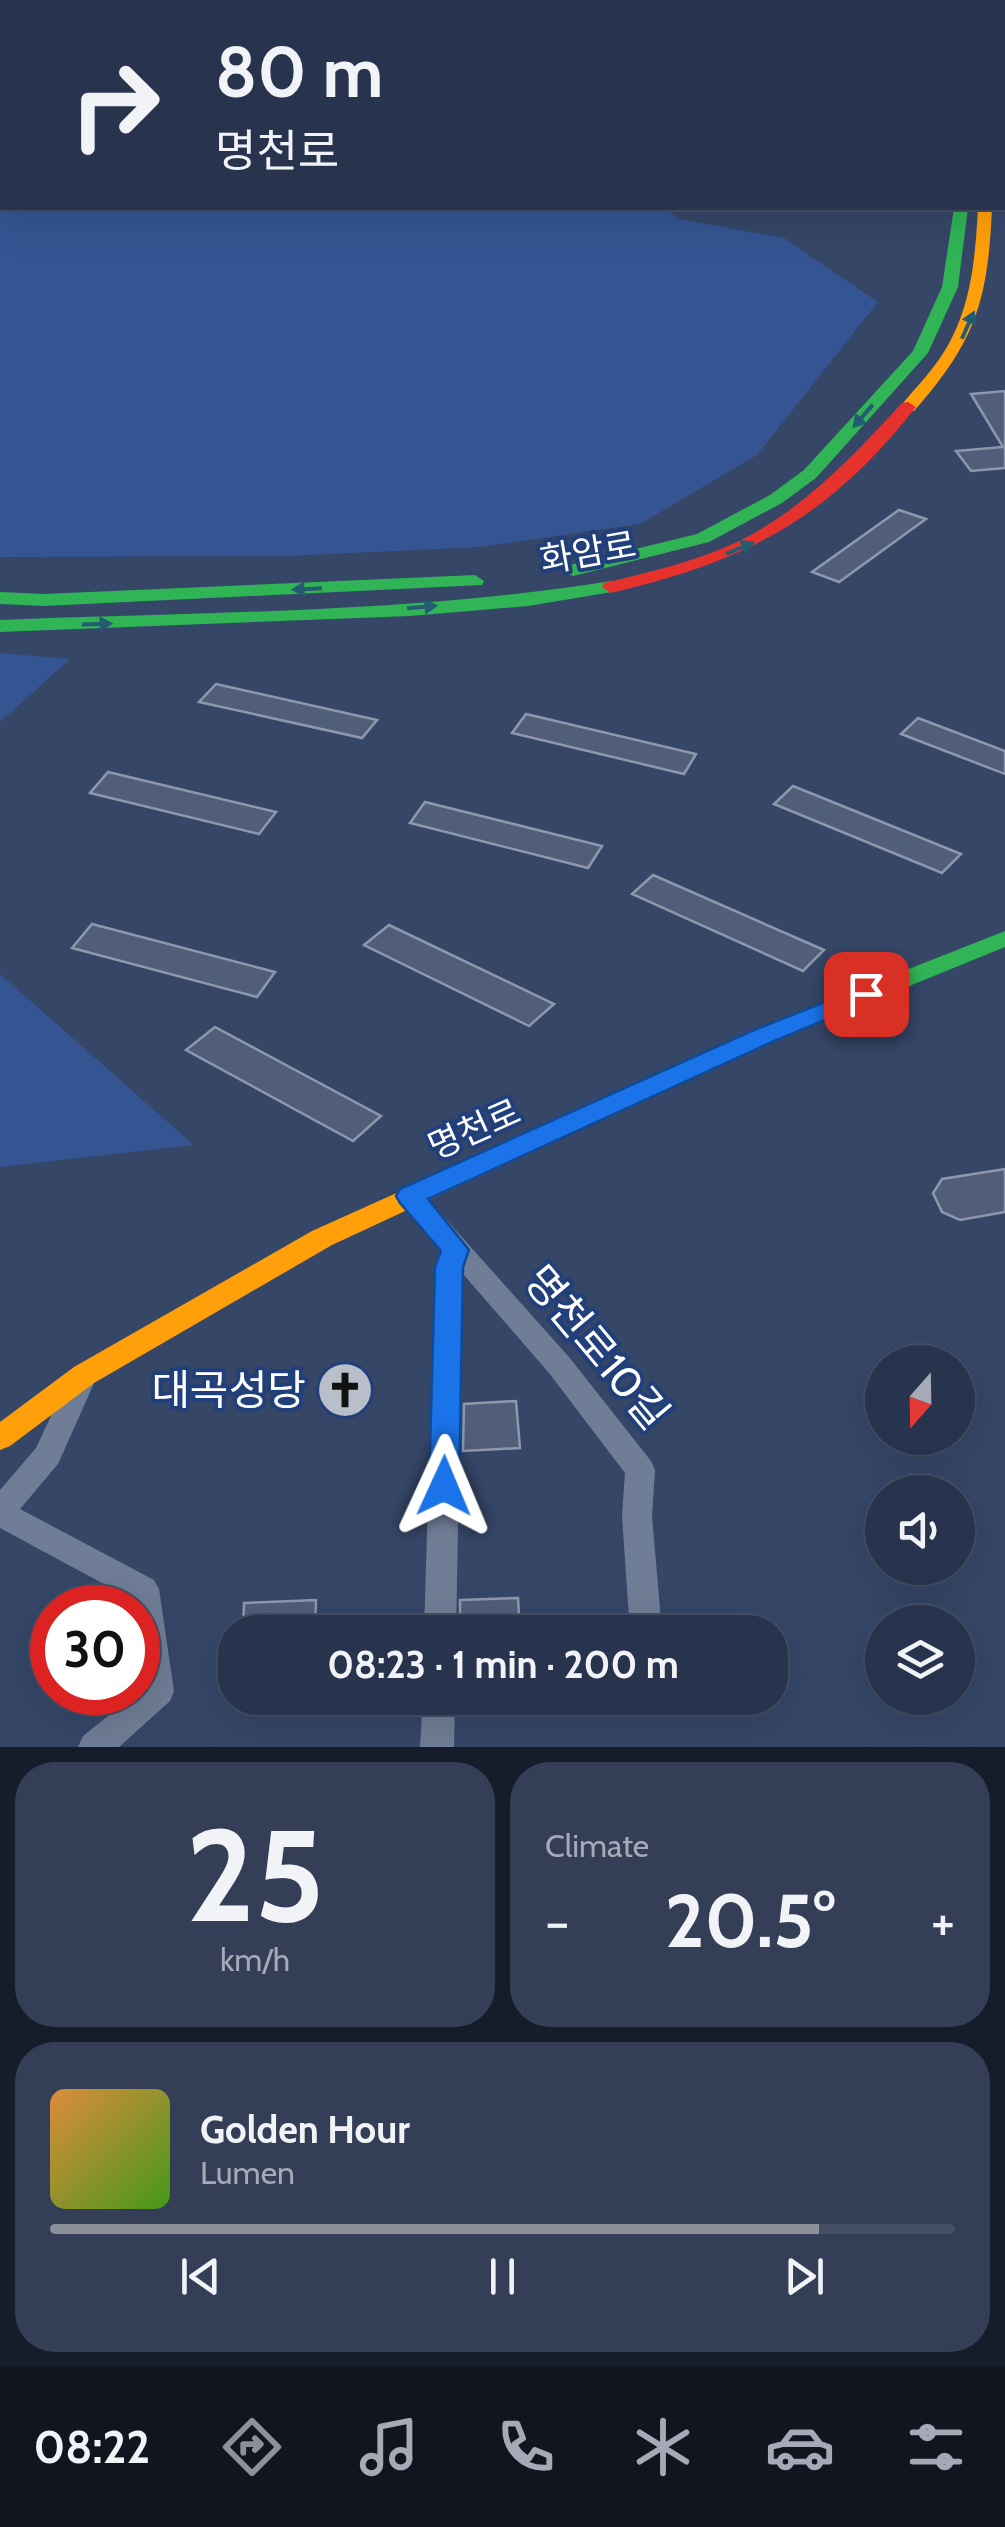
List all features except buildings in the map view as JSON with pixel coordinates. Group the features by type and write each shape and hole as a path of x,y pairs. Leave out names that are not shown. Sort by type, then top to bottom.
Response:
{"main road":[{"name":"화암로","path":"0,598 44,600 514,580 590,567 703,538 776,499 810,474 920,353 950,288 961,210"},
{"name":"화암로","path":"0,626 376,611 527,598 660,575 754,543 815,506 864,457 956,350 976,307 985,210"},
{"name":"명천로","path":"0,1438 84,1375 259,1272 410,1196 763,1036 1005,938"}],"street":[{"name":"명천로10길","path":"410,1196 559,1366 640,1470 637,1516 645,1615"},
{"path":"440,1615 449,1267 455,1250"},
{"path":"84,1375 48,1455 0,1513 143,1589 158,1691 95,1747"},
{"path":"437,1747 438,1715"}],"shaded area":[{"path":"0,210 667,210 679,219 784,238 878,302 757,455 640,524 481,547 288,556 0,557"},
{"path":"0,653 70,659 0,722"},
{"path":"0,974 194,1145 0,1167"}],"traffic: fast":[{"path":"573,570 703,538 776,499 810,474 920,353 950,287 961,210"},
{"path":"0,598 44,600 475,581"},
{"path":"0,626 410,610 528,600 611,587"},
{"path":"579,1120 763,1036 1005,938"}],"traffic: slow":[{"path":"908,407 947,360 969,317 981,269 985,210"},
{"path":"0,1438 84,1375 322,1238 579,1120"}],"traffic: jam":[{"path":"611,587 706,562 778,527 841,477 908,407"}],"place":[{"name":"대곡성당","path":"345,1390"}],"route":[{"path":"444,1486 449,1267 455,1250 410,1196 763,1036 866,994"}]}
